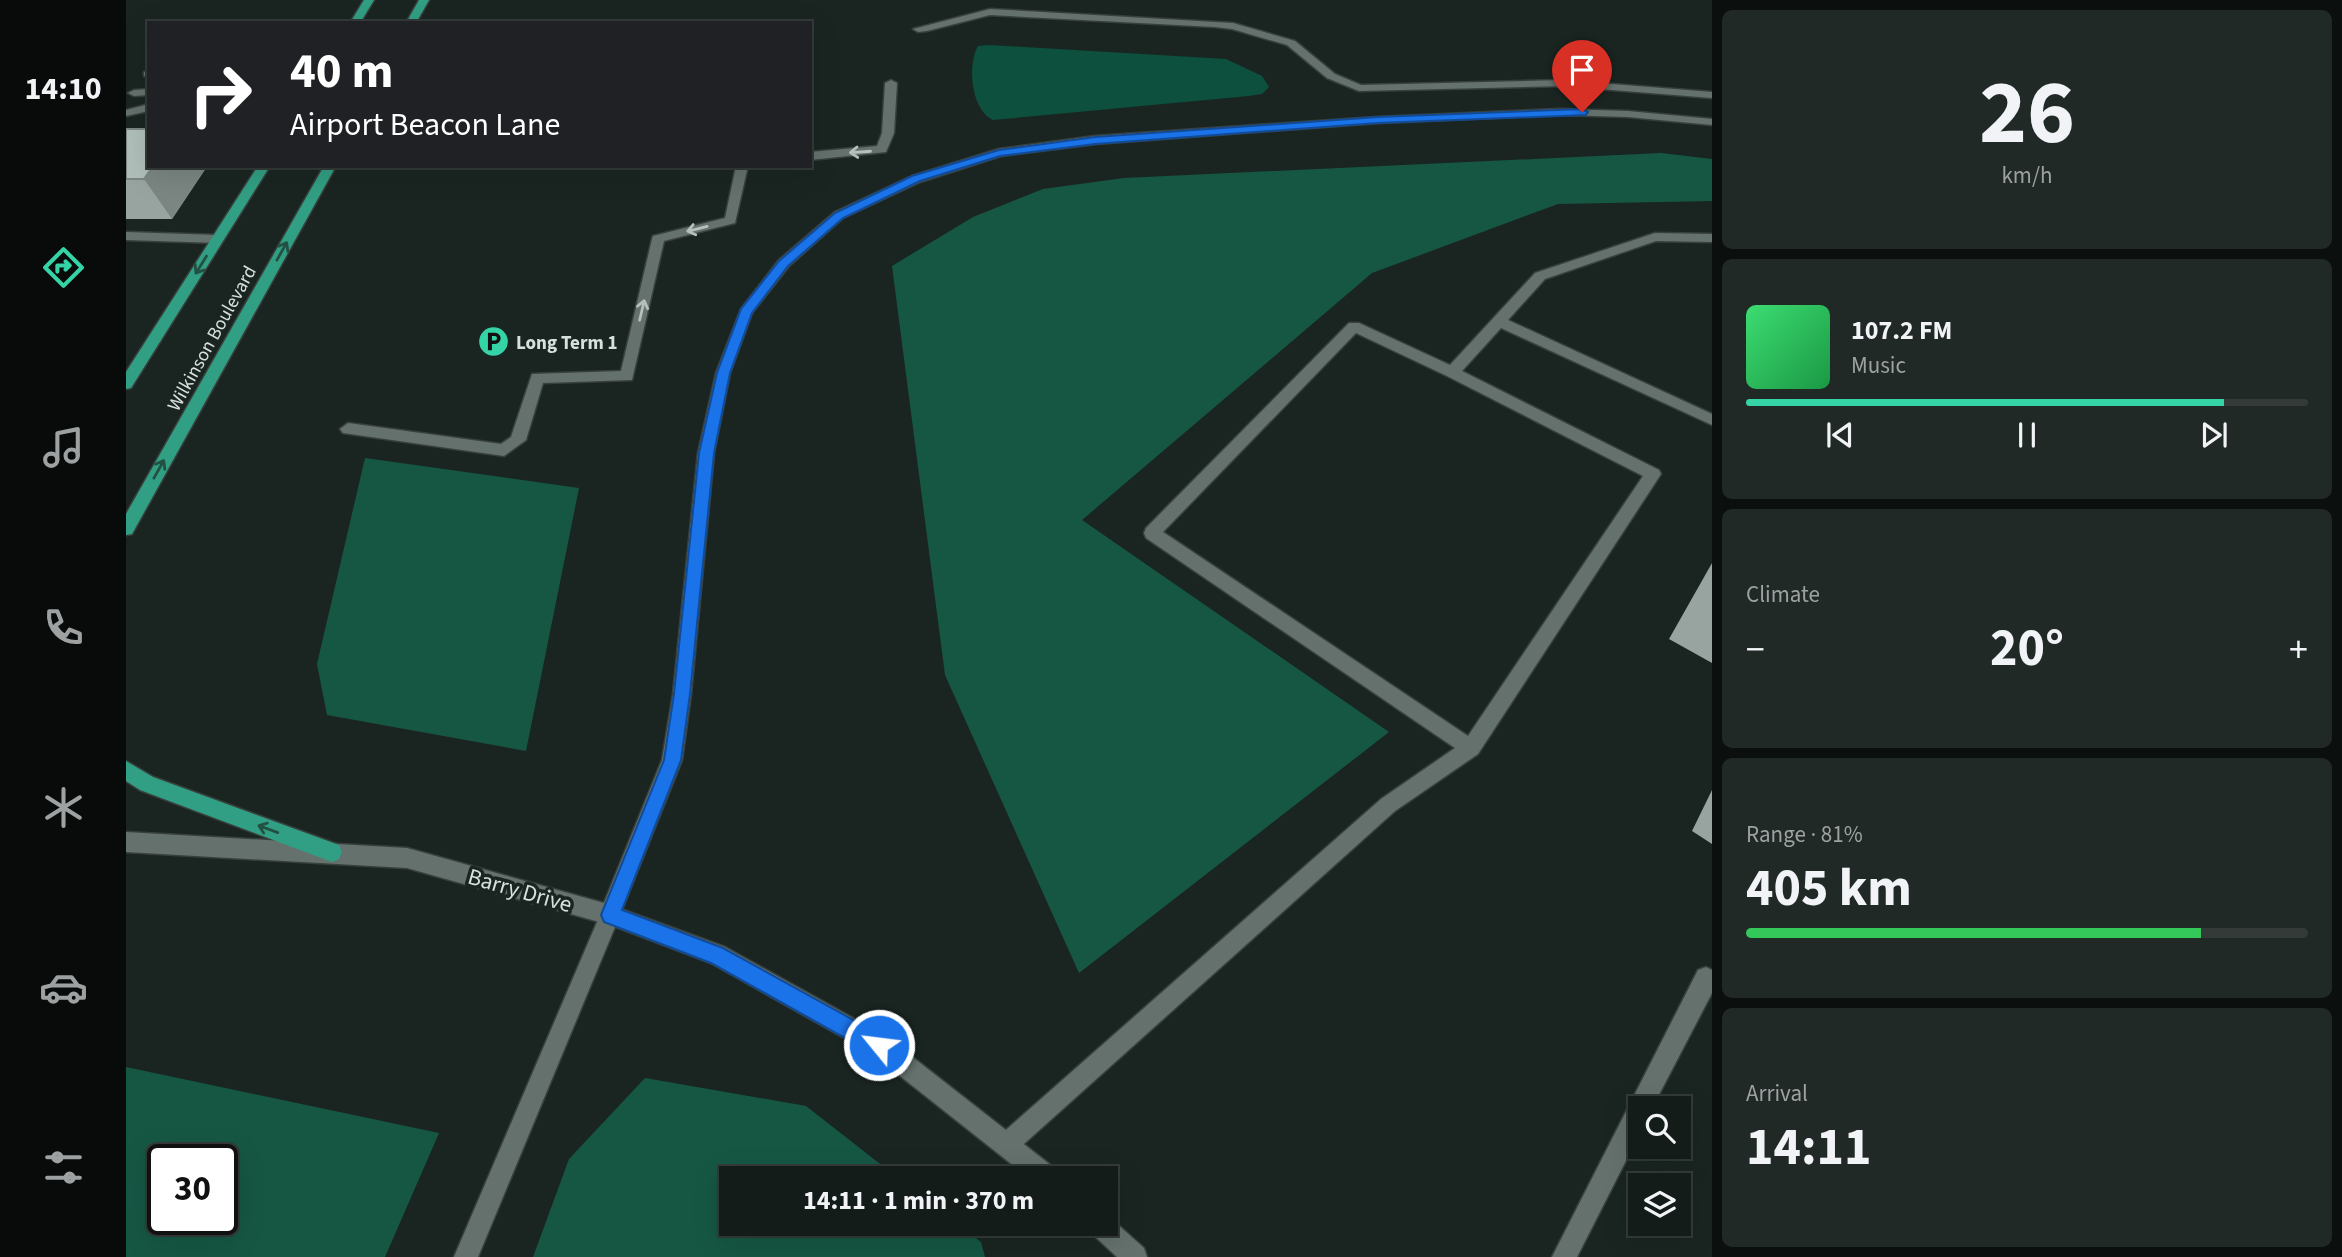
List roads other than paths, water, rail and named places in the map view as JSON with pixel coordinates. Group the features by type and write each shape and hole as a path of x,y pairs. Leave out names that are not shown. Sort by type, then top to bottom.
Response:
{"main road":[{"path":"356,21 369,0"},
{"path":"412,21 424,0"},
{"path":"126,384 263,168"},
{"name":"Wilkinson Boulevard","path":"126,529 329,168"},
{"path":"126,770 147,783 332,852"}],"street":[{"path":"918,29 933,28 966,15 990,12 1215,24 1233,26 1291,43 1331,76 1359,88 1562,83 1712,95"},
{"path":"134,93 147,81"},
{"path":"815,155 882,149 888,133 891,83"},
{"path":"126,107 147,104"},
{"path":"126,113 147,105"},
{"path":"466,1257 611,915 672,760 682,694 706,453 723,373 746,312 783,263 839,215 916,179 999,153 1095,141 1378,120 1560,111 1712,122"},
{"path":"348,429 504,450 519,440 537,377 627,376 658,239 731,220 742,168"},
{"path":"126,236 218,239"},
{"path":"1452,372 1540,276 1655,237 1712,238"},
{"path":"1498,321 1712,420"},
{"path":"1007,1144 1388,805 1471,748 1653,474 1452,372 1354,326 1152,533 1471,748"},
{"name":"Barry Drive","path":"126,842 407,858 611,915 717,955 879,1045 1034,1166"},
{"path":"1646,1096 1706,978 1712,982"},
{"path":"1564,1257 1628,1132"},
{"path":"1113,1236 1135,1257"}],"place":[{"name":"Long Term 1","path":"493,342"}]}
